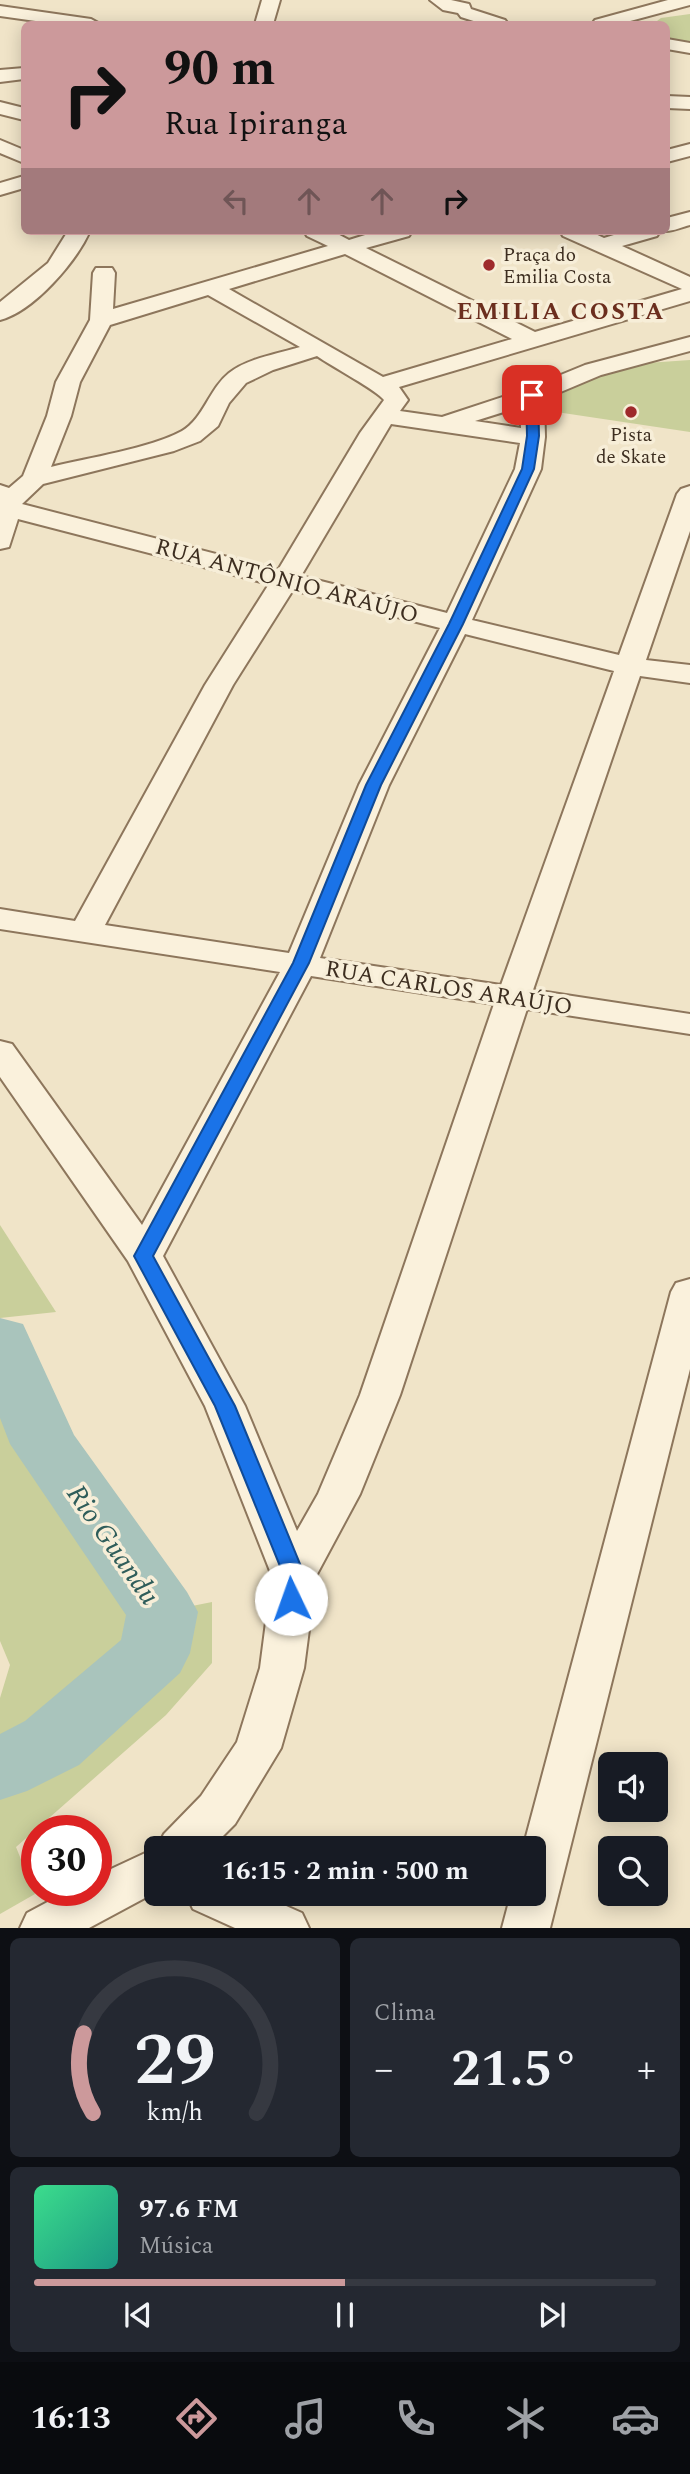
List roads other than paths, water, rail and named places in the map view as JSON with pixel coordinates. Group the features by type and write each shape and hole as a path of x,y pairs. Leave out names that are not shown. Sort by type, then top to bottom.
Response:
{"street":[{"path":"265,21 271,0"},
{"path":"439,0 491,21"},
{"path":"623,21 643,5 688,0"},
{"path":"0,11 69,21 92,16"},
{"path":"670,45 690,48"},
{"path":"670,58 690,61"},
{"path":"0,76 21,74"},
{"path":"670,102 690,103"},
{"path":"0,108 21,113"},
{"path":"0,146 21,156"},
{"path":"0,189 21,183"},
{"path":"670,224 690,218"},
{"path":"0,313 67,258 77,235"},
{"path":"323,235 530,339"},
{"path":"102,320 387,235"},
{"path":"580,235 690,285"},
{"path":"603,245 636,235"},
{"path":"34,480 59,416 68,382 102,320 104,273"},
{"path":"86,930 219,685 286,579 372,433 396,400 388,388 357,373 320,348 213,289"},
{"path":"380,385 690,293"},
{"path":"0,541 6,501 34,480 165,446 191,436 209,421 218,401 238,377 275,361 320,348"},
{"path":"442,424 532,395 593,370 683,350"},
{"path":"144,1256 301,963 374,785 456,624 528,469 533,436 532,395"},
{"path":"385,416 533,436"},
{"path":"193,1836 218,1810 258,1748 282,1668 294,1576 338,1494 380,1395 513,999 690,494"},
{"name":"RUA ANTÔNIO ARAÚJO","path":"6,501 456,624 629,666 690,674"},
{"name":"RUA CARLOS ARAÚJO","path":"0,919 690,1024"},
{"path":"0,1052 144,1256 225,1406 294,1576"},
{"path":"526,1928 690,1292"},
{"path":"44,1928 144,1874"},
{"path":"236,1906 285,1928"}],"waterway":[{"name":"Rio Guandu","path":"0,1340 44,1444 162,1612 154,1653 52,1743 0,1769"}],"place":[{"name":"Praça do Emilia Costa","path":"489,265"},
{"name":"Pista de Skate","path":"631,412"}],"district":[{"name":"EMILIA COSTA","path":"561,311"}]}
